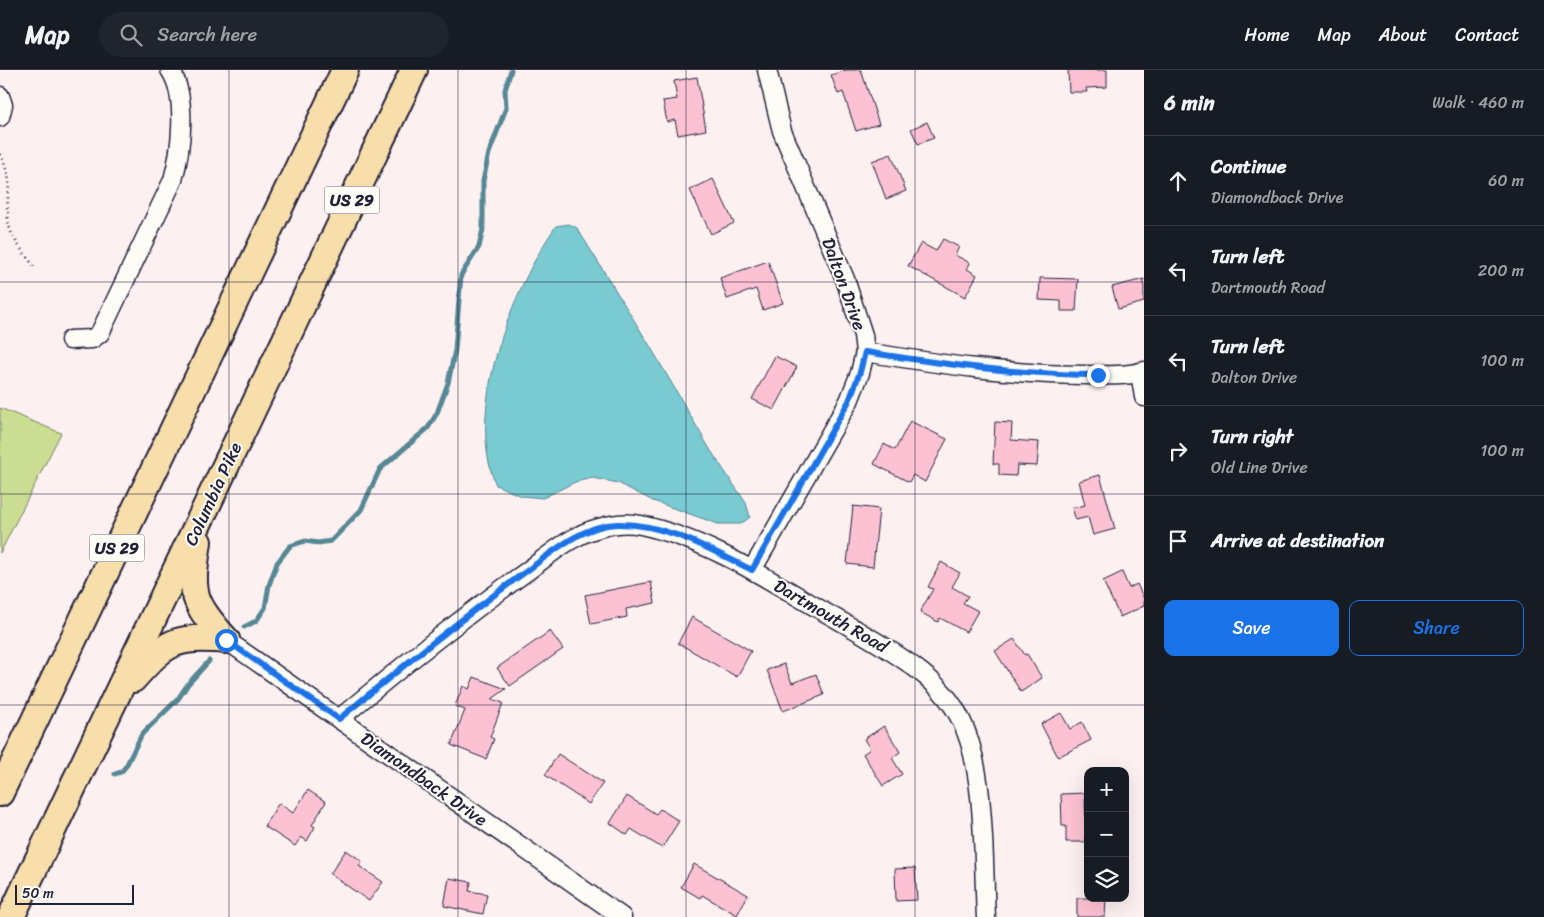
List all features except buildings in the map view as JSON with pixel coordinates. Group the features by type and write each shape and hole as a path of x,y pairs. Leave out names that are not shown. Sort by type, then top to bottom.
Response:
{"highway":[{"name":"US 29","path":"0,793 345,70"},
{"name":"Columbia Pike","path":"11,917 414,70"},
{"path":"202,517 192,587 200,608 226,640"},
{"path":"113,702 159,650 170,644 197,638 226,640"}],"street":[{"path":"70,340 92,339 100,333 173,180 178,154 181,104 180,90 170,70"},
{"name":"Dalton Drive","path":"752,570 849,401 865,352 863,334 845,279 782,130 767,70"},
{"path":"0,96 3,105 0,117"},
{"path":"865,352 953,366 1052,375 1142,372 1144,397"},
{"name":"Dartmouth Road","path":"339,719 484,602 569,541 595,528 614,524 638,524 664,531 692,540 752,570 889,650 934,684 961,719 975,763 979,793 986,917"},
{"name":"Diamondback Drive","path":"226,640 622,917"}],"path":[{"path":"0,154 11,182 8,218 11,231 15,241 34,267"}],"green space":[{"path":"0,408 61,433 0,553"}],"water":[{"path":"569,224 577,228 650,346 711,451 746,503 750,517 741,524 718,524 653,501 618,483 593,478 575,482 543,498 521,496 496,485 488,455 486,422 489,387 498,351 509,316 539,252 556,226"}],"waterway":[{"path":"244,627 256,621 265,608 269,585 277,563 290,546 305,541 318,543 331,541 361,510 380,469 428,428 437,413 448,383 455,350 461,275 479,247 483,229 483,181 489,153 506,108 505,90 511,70"},
{"path":"115,774 121,772 126,766 142,734 178,699 188,684 209,661"}],"route":[{"path":"226,640 339,719 454,624 569,541 595,528 614,524 638,524 692,540 752,570 849,401 865,352 953,366 1052,375 1098,375"}]}
